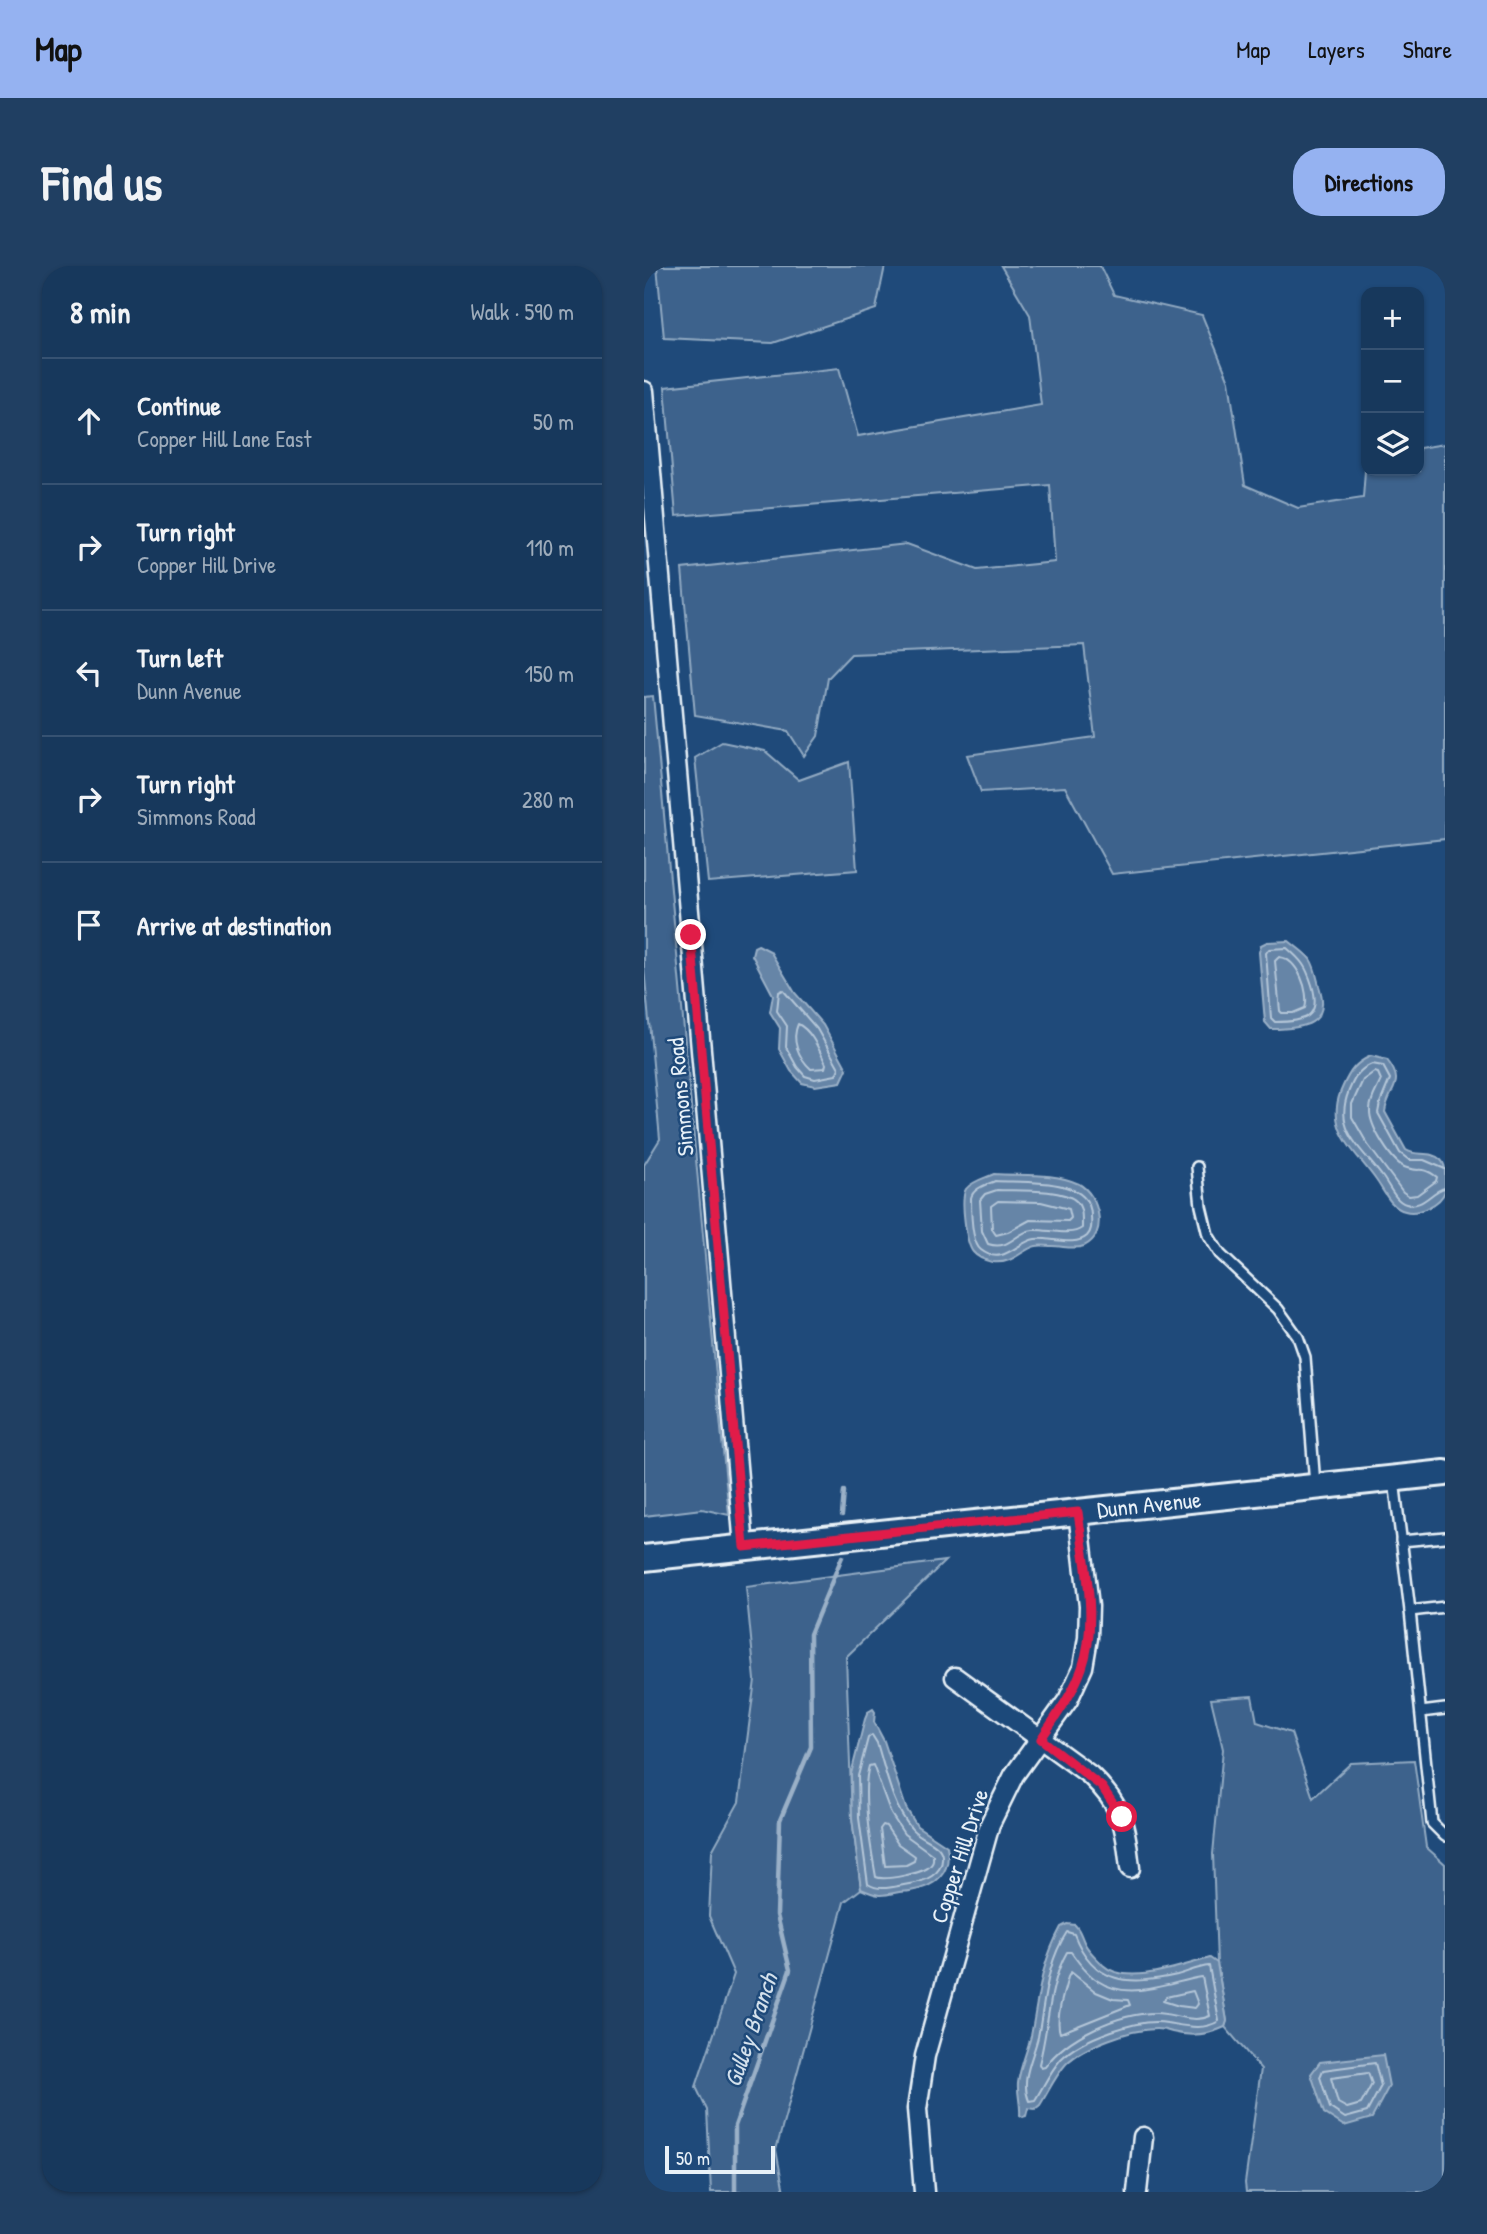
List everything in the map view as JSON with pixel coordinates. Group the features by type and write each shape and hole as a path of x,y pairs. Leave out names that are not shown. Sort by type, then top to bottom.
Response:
{"main road":[{"name":"Dunn Avenue","path":"644,1558 1445,1473"}],"street":[{"name":"Simmons Road","path":"644,391 744,1547"},
{"name":"Copper Hill Drive","path":"924,2192 917,2109 925,2056 990,1824 1014,1775 1068,1700 1083,1667 1088,1638 1089,1606 1078,1512"},
{"path":"955,1677 1090,1776 1113,1801 1122,1817 1130,1867"},
{"path":"1137,2192 1143,2137"}],"lane":[{"path":"1197,1167 1201,1206 1208,1236 1220,1254 1278,1309 1298,1337 1305,1357 1315,1487"},
{"path":"1394,1479 1432,1823 1445,1836"},
{"path":"1401,1541 1445,1537"},
{"path":"1410,1611 1445,1607"},
{"path":"1420,1712 1445,1709"}],"shaded area":[{"path":"657,266 885,266 876,309 773,343 664,338"},
{"path":"1001,266 1100,266 1114,295 1202,315 1229,381 1245,485 1298,508 1363,498 1365,476 1424,476 1424,447 1445,444 1445,839 1112,874 1065,787 981,792 967,755 1095,737 1084,645 851,654 828,678 818,736 804,756 788,731 695,715 682,569 907,544 977,570 1055,562 1050,485 676,516 665,387 839,368 858,436 1041,405 1030,315"},
{"path":"653,696 729,1515 702,1509 644,1516 644,1165 660,1139 644,968 644,697"},
{"path":"722,742 765,751 799,780 849,762 857,870 708,882 695,758"},
{"path":"945,1561 846,1657 852,1818 861,1889 844,1902 776,2150 784,2192 711,2192 707,2110 696,2087 734,1974 709,1916 712,1851 739,1802 755,1680 746,1587"},
{"path":"1252,1696 1257,1722 1291,1733 1313,1798 1351,1763 1414,1760 1426,1847 1445,1864 1445,2192 1246,2192 1261,2069 1225,2027 1227,2021 1217,1963 1213,1854 1223,1749 1211,1699"}],"water":[{"path":"1289,941 1312,962 1322,999 1321,1009 1318,1017 1304,1026 1271,1029 1265,1022 1259,952 1261,945 1267,942"},
{"path":"758,945 770,951 795,993 823,1025 847,1069 841,1082 815,1086 802,1083 791,1071 779,1049 780,1028 770,1012 773,995 752,955 754,947"},
{"path":"1371,1056 1387,1060 1396,1075 1395,1086 1385,1112 1406,1150 1433,1155 1444,1165 1443,1196 1422,1210 1405,1211 1392,1203 1351,1148 1339,1126 1338,1101 1343,1086 1354,1068"},
{"path":"994,1174 1049,1176 1079,1184 1086,1189 1096,1206 1099,1224 1092,1241 1072,1248 1036,1246 999,1262 979,1257 973,1252 968,1240 964,1194 972,1184"},
{"path":"873,1709 874,1722 884,1741 906,1808 917,1826 947,1846 948,1856 944,1871 934,1882 919,1889 884,1895 861,1889 852,1818 851,1774 865,1719"},
{"path":"1067,1924 1075,1925 1089,1950 1113,1971 1126,1974 1155,1972 1210,1958 1217,1963 1227,2021 1225,2027 1212,2032 1193,2035 1162,2029 1146,2030 1121,2035 1096,2045 1066,2064 1040,2105 1035,2109 1028,2108 1026,2116 1023,2117 1020,2115 1019,2077 1031,2036 1044,1968 1061,1927"},
{"path":"1383,2055 1389,2086 1372,2118 1344,2126 1324,2113 1311,2074 1320,2062"}],"waterway":[{"name":"Gulley Branch","path":"842,1515 844,1491"},
{"name":"Gulley Branch","path":"735,2192 735,2126 790,1970 777,1915 780,1820 811,1747 810,1634 842,1557"}],"route":[{"path":"691,935 744,1547 1078,1512 1089,1606 1088,1638 1083,1667 1068,1700 1041,1739 1102,1787 1122,1817"}]}
